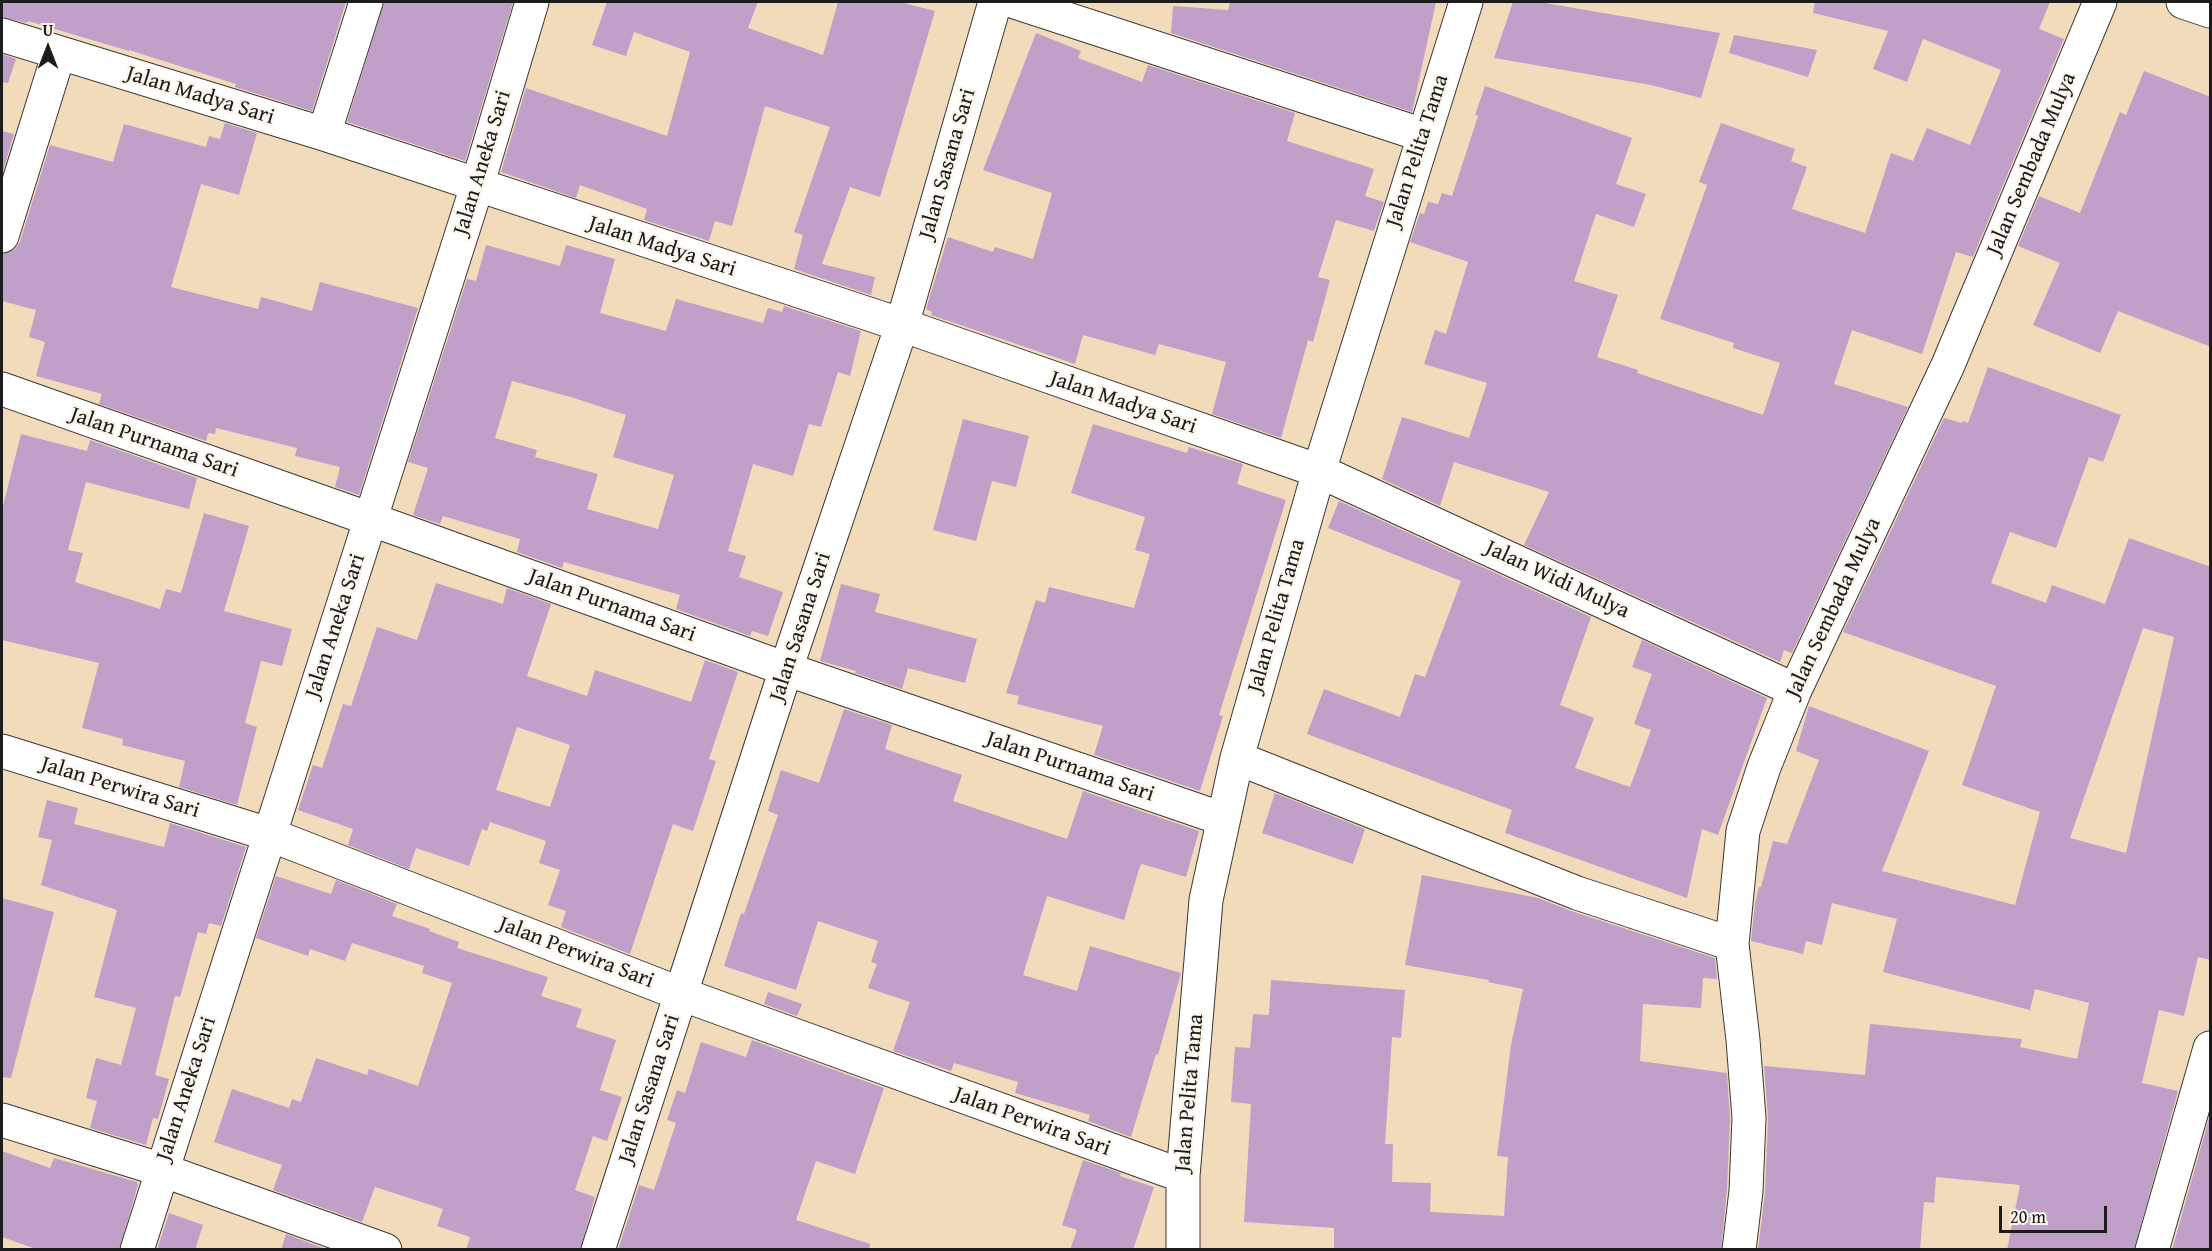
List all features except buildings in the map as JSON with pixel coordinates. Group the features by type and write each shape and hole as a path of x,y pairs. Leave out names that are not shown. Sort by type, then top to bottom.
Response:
{"street":[{"path":"324,134 366,2"},
{"name":"Jalan Aneka Sari","path":"136,1250 477,186 532,2"},
{"name":"Jalan Sasana Sari","path":"598,1250 786,669 902,326 995,2"},
{"path":"1015,2 1423,135"},
{"name":"Jalan Pelita Tama","path":"1183,1250 1183,1176 1206,900 1223,819 1237,758 1319,471 1466,2"},
{"name":"Jalan Sembada Mulya","path":"1739,1250 1746,1191 1749,1118 1732,944 1743,831 1764,767 1795,690 1948,365 2100,2"},
{"path":"2183,2 2211,10"},
{"name":"Jalan Madya Sari","path":"2,35 324,134 902,326 1319,471"},
{"path":"2,236 58,53"},
{"name":"Jalan Purnama Sari","path":"2,389 786,669 1223,819"},
{"name":"Jalan Widi Mulya","path":"1319,471 1795,690"},
{"name":"Jalan Perwira Sari","path":"2,751 268,834 681,994 1183,1176"},
{"path":"1237,758 1577,893 1732,944"},
{"path":"2152,1250 2211,1048"},
{"path":"2,1120 162,1170 385,1250"}]}
